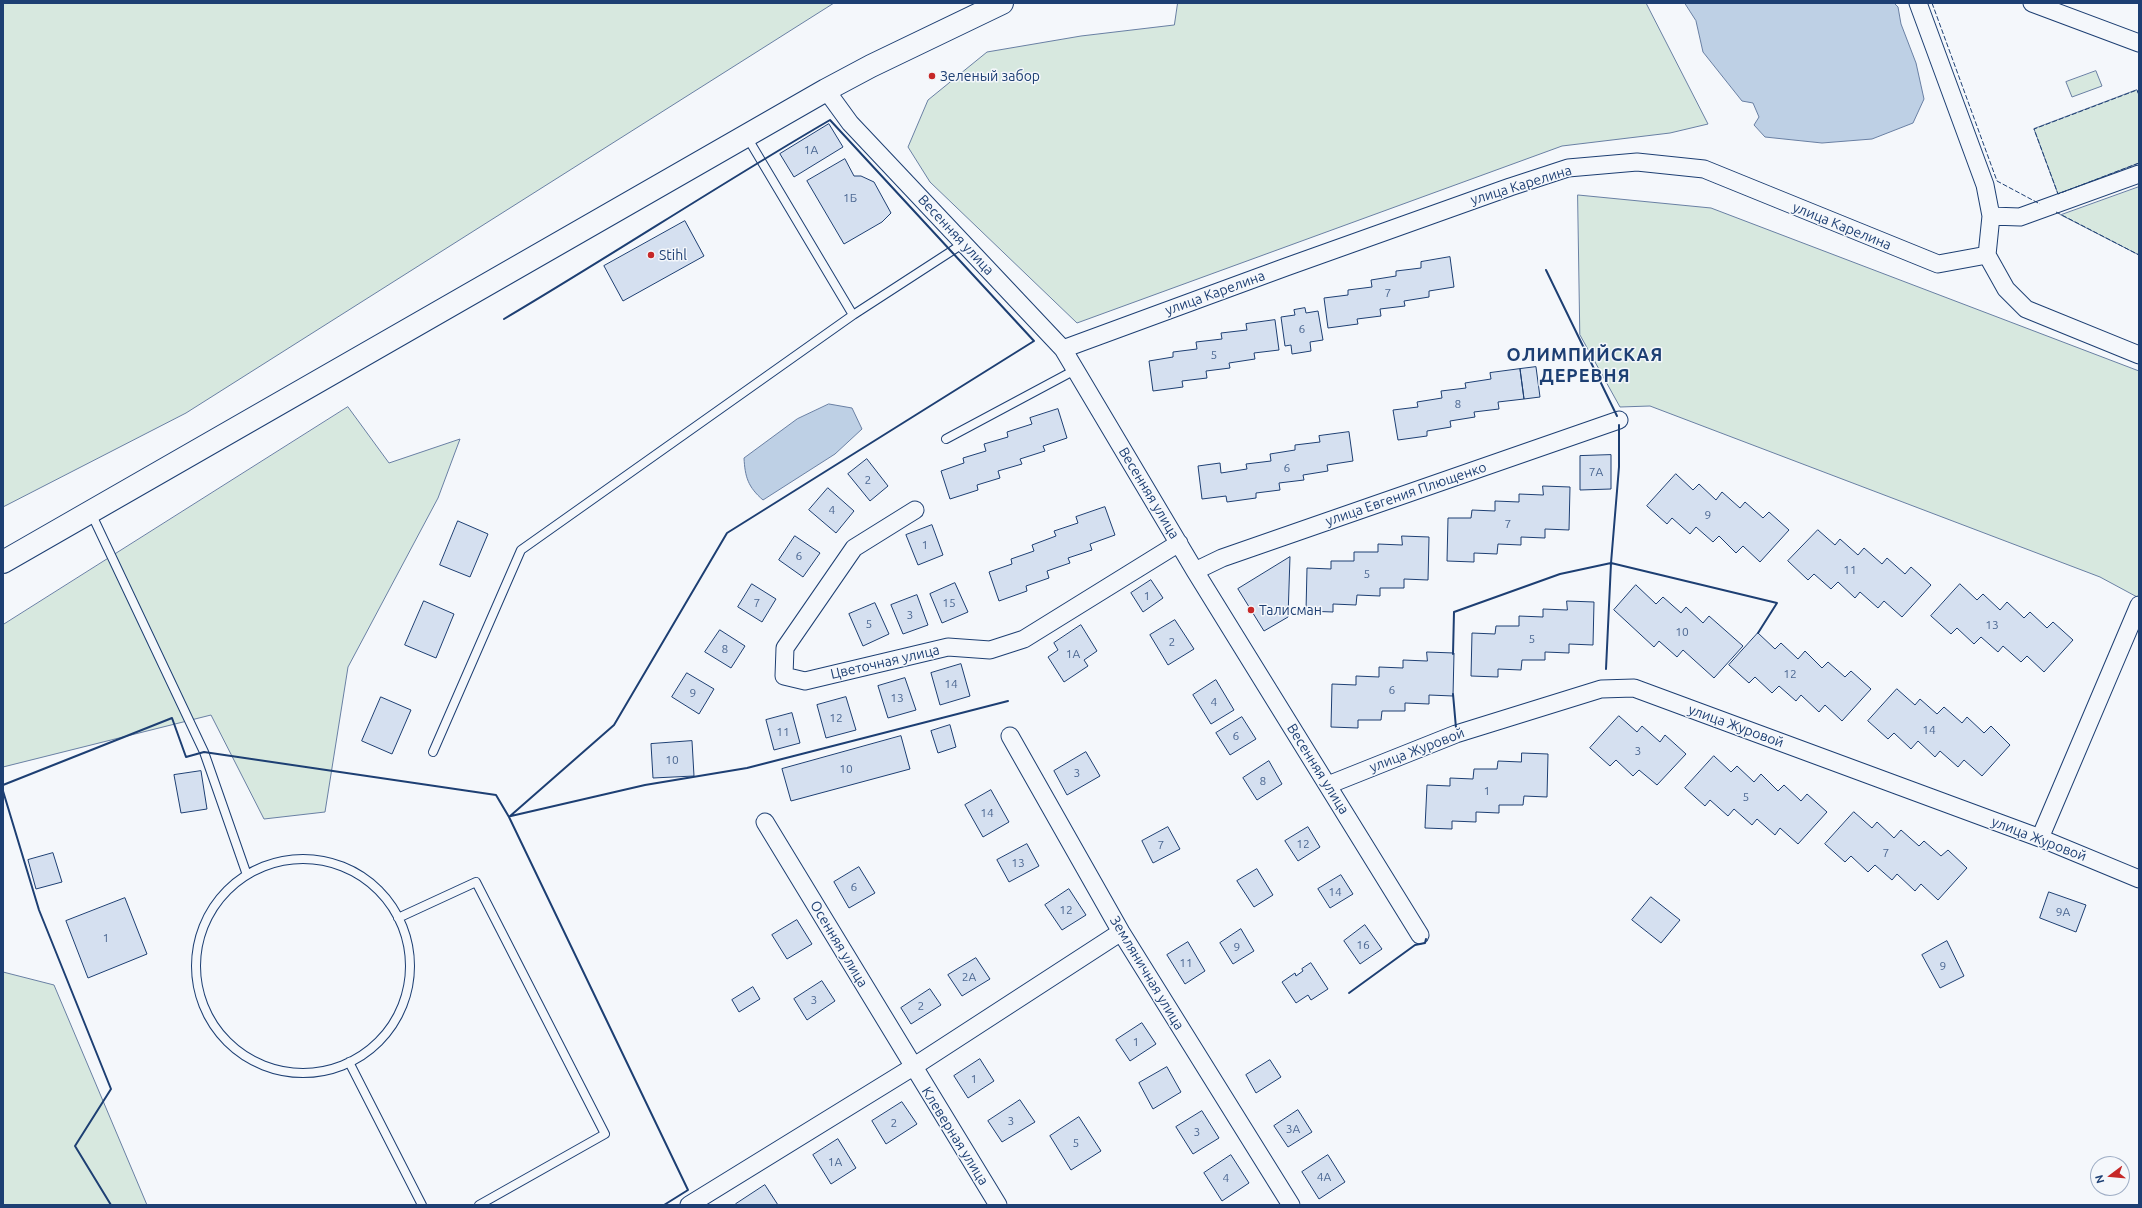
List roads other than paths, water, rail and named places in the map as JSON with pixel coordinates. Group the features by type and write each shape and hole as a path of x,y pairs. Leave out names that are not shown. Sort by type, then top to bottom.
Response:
{"street":[{"path":"3,562 826,90 871,66 1002,3"},
{"path":"1918,3 1985,185 1990,216 1987,255 2006,289 2026,309 2139,355"},
{"path":"2032,3 2136,39"},
{"name":"Весенняя улица","path":"826,90 850,123 1063,349 1195,572 1420,935"},
{"name":"улица Карелина","path":"1063,349 1331,250 1510,186 1568,168 1637,162 1704,169 1938,264 1987,255"},
{"path":"1990,216 2020,218 2139,174"},
{"name":"улица Евгения Плющенко","path":"1195,572 1222,558 1619,420"},
{"name":"Цветочная улица","path":"915,510 854,548 785,648 784,676 805,681 948,647 990,650 1024,639 1178,544"},
{"path":"2040,838 2139,606"},
{"name":"улица Журовой","path":"1328,785 1456,734 1601,689 1634,688 2040,838 2139,879"},
{"name":"Земляничная улица","path":"1010,736 1121,932 1291,1205"},
{"name":"Осенняя улица","path":"765,822 912,1067"},
{"path":"699,1203 1121,932"},
{"name":"Клеверная улица","path":"912,1067 998,1205"}],"lane":[{"path":"747,136 853,315"},
{"path":"433,752 521,550 853,315 964,243"},
{"path":"946,438 1075,370"},
{"path":"91,512 204,752 247,875"},
{"path":"314,860 332,863 348,869 373,886 389,903 398,918 405,934 410,969 403,1004 395,1020 373,1047 349,1062 326,1071 308,1073 274,1069 257,1063 237,1050 217,1029 207,1014 199,992 196,963 203,928 220,898 232,885 262,867 285,861 314,860"},
{"path":"398,918 476,882 605,1134 479,1205"},
{"path":"349,1062 422,1205"}],"water":[{"path":"1685,3 1894,3 1898,7 1901,24 1916,63 1924,99 1913,123 1872,139 1822,143 1765,137 1754,125 1759,117 1753,103 1742,101 1703,52 1696,21"},
{"path":"829,404 852,408 862,429 835,454 763,500 754,491 748,481 745,471 744,458 797,419"}],"place":[{"name":"Зеленый забор","path":"932,76"},
{"name":"Stihl","path":"651,255"},
{"name":"Талисман","path":"1251,610"}],"district":[{"name":"ОЛИМПИЙСКАЯ ДЕРЕВНЯ","path":"1585,365"}]}
